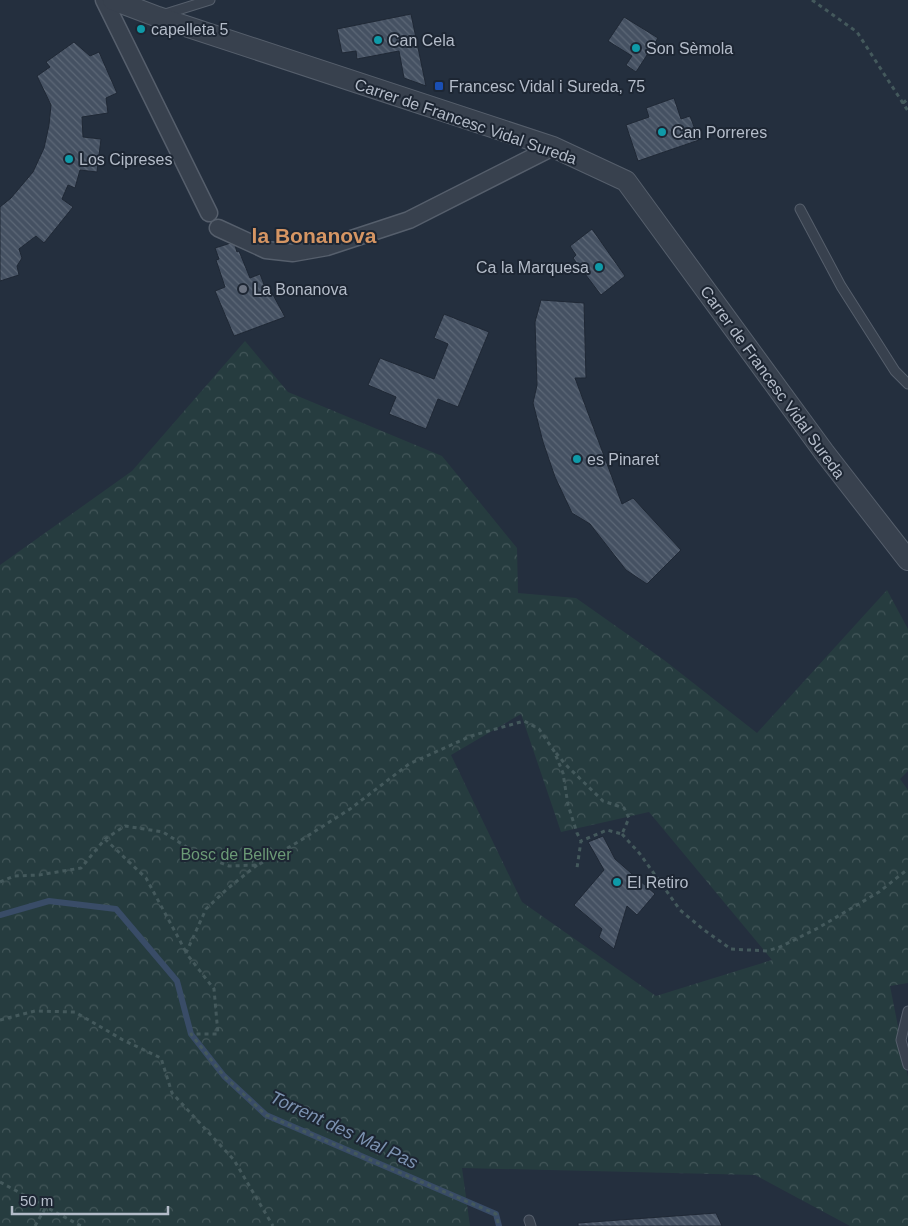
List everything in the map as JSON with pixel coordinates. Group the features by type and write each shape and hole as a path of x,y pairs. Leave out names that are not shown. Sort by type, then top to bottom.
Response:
{"street":[{"path":"104,0 209,213"},
{"name":"Carrer de Francesc Vidal Sureda","path":"113,0 158,17 553,147 626,181 824,452 908,560"},
{"path":"218,228 266,250 293,253 327,247 409,220 553,147"}],"lane":[{"path":"158,17 210,0"},
{"path":"800,210 841,286 895,371 908,384"},
{"path":"908,1011 901,1040 908,1065"}],"path":[{"path":"812,0 857,32 908,111"},
{"path":"903,103 908,99"},
{"path":"186,953 206,909 258,865 298,842 350,808 409,764 471,736 524,721 539,729 566,765 602,801 624,808 629,818 622,834"},
{"path":"554,751 563,773 568,806 581,841 578,868"},
{"path":"0,882 14,876 39,875 81,868 105,839 124,826 163,832 196,853 230,866 258,865"},
{"path":"581,841 607,830 622,834 640,854 680,910 731,949 766,951 780,947 818,928 879,892 908,869"},
{"path":"105,839 146,878 186,953 214,989 218,1034 191,1034 224,1076 266,1115 496,1214 499,1226"},
{"path":"0,1020 35,1011 74,1012 123,1040 161,1058 172,1093 234,1160 273,1226"},
{"path":"0,1182 81,1226"},
{"path":"35,1226 46,1207"}],"green space":[{"name":"Bosc de Bellver","path":"245,341 288,392 442,456 517,548 518,593 576,598 664,660 757,733 887,590 908,629 908,771 900,779 908,790 908,983 890,986 908,1077 908,1226 850,1226 755,1175 462,1168 470,1226 0,1226 0,565 132,471","holes":["521,714 561,832 649,812 772,960 656,996 522,902 451,755"]}],"building":[{"name":"Can Cela","path":"411,14 426,86 404,78 399,51 357,59 356,51 342,53 337,29"},
{"name":"Son Sèmola","path":"624,17 658,38 636,72 626,65 632,56 608,41"},
{"name":"Los Cipreses","path":"74,42 90,56 99,52 117,93 106,98 108,113 82,117 83,137 101,139 97,172 80,170 75,188 68,185 62,199 73,207 44,243 36,236 19,249 22,258 17,266 19,275 0,281 0,207 11,198 33,172 44,148 49,125 51,105 37,76 50,67 46,62"},
{"name":"Can Porreres","path":"674,98 681,119 690,116 699,140 638,161 626,125 649,117 646,108"},
{"name":"Ca la Marquesa","path":"592,229 625,276 601,295 573,258 576,255 570,246"},
{"name":"La Bonanova","path":"234,242 250,278 260,274 268,295 272,293 285,317 234,336 215,291 225,287 216,260 219,259 215,248"},
{"name":"es Pinaret","path":"541,300 584,303 586,378 575,378 622,504 633,498 681,550 647,584 626,570 590,524 572,513 555,477 543,442 533,403 537,385 535,322"},
{"path":"444,314 489,332 458,407 438,399 426,429 389,414 396,397 368,385 380,358 434,379 448,344 434,338"},
{"name":"El Retiro","path":"603,836 615,859 655,894 637,915 627,906 614,949 599,937 602,929 574,905 604,870 588,842"},
{"path":"716,1213 722,1226 578,1226 578,1223"}],"waterway":[{"name":"Torrent des Mal Pas","path":"0,915 49,901 116,909 177,981 191,1034 224,1076 266,1115 496,1214 499,1226"}],"place":[{"name":"capelleta 5","path":"141,29"},
{"name":"Can Cela","path":"378,40"},
{"name":"Son Sèmola","path":"636,48"},
{"name":"Francesc Vidal i Sureda, 75","path":"439,86"},
{"name":"Can Porreres","path":"662,132"},
{"name":"Los Cipreses","path":"69,159"},
{"name":"Ca la Marquesa","path":"599,267"},
{"name":"La Bonanova","path":"243,289"},
{"name":"es Pinaret","path":"577,459"},
{"name":"El Retiro","path":"617,882"}],"district":[{"name":"la Bonanova","path":"314,236"}]}
